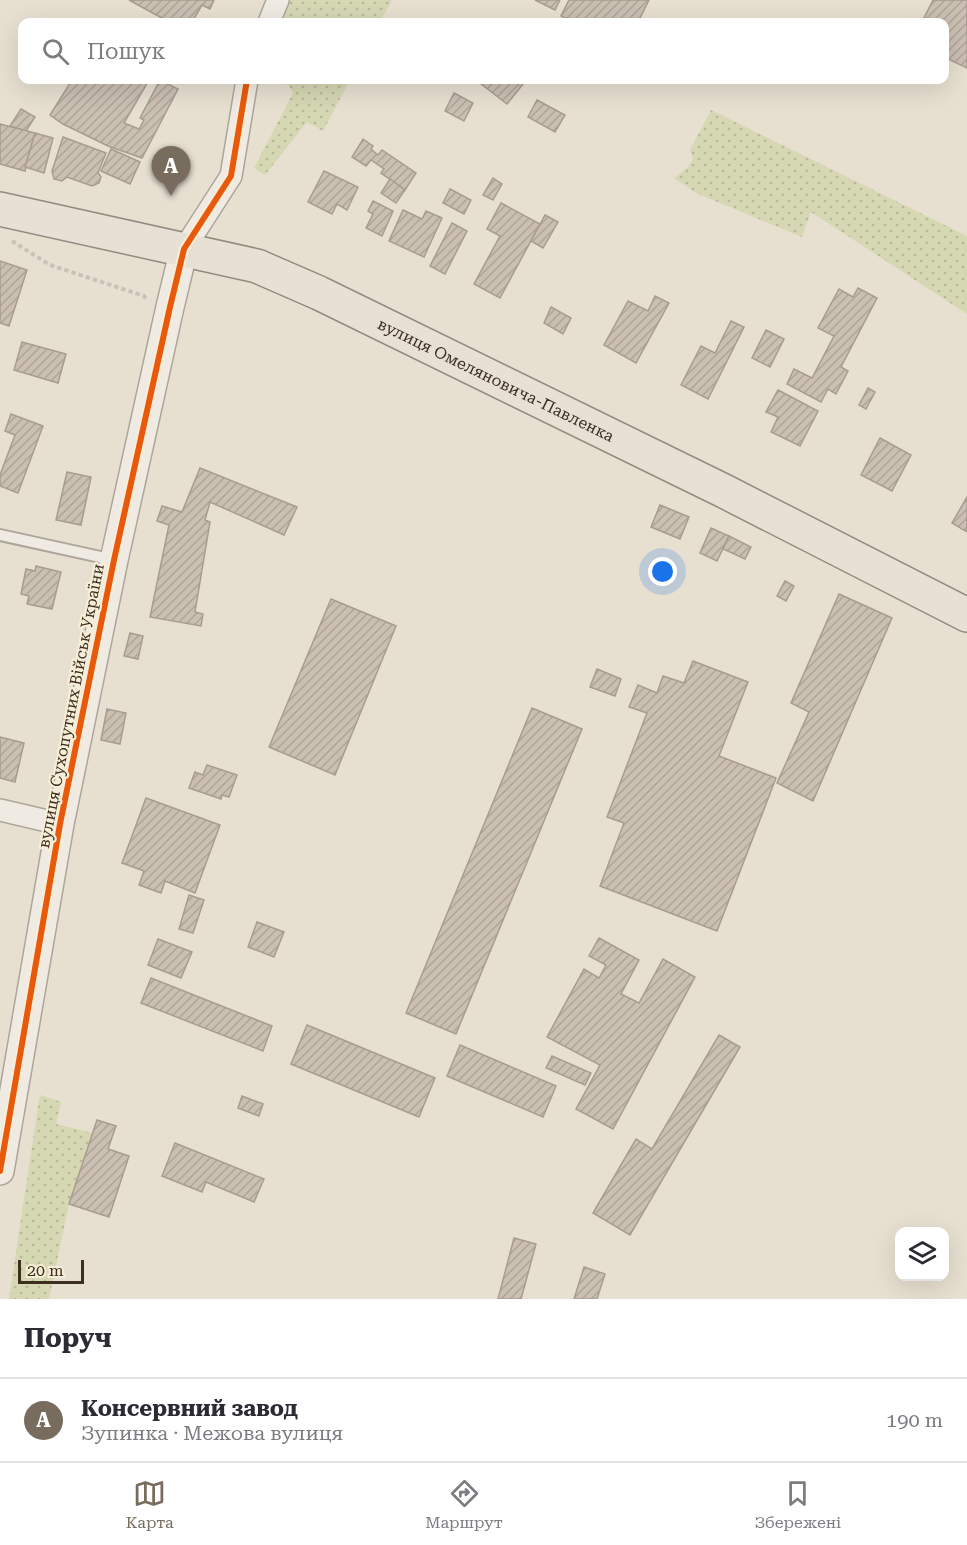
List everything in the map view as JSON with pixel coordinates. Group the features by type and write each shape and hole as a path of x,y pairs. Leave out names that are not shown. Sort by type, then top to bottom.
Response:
{"main road":[{"name":"вулиця Омеляновича-Павленка","path":"4,225 99,232 257,266 319,293 722,490 967,615"}],"street":[{"path":"271,18 279,0"},
{"path":"184,249 231,176 246,84"},
{"name":"вулиця Сухопутних Військ України","path":"0,1171 6,1091 114,560 184,249"},
{"path":"0,810 60,824"}],"lane":[{"path":"0,535 114,560"}],"path":[{"path":"4,225 15,242 50,265 144,296 148,306"}],"green space":[{"path":"287,0 392,0 382,18 276,18"},
{"path":"287,84 348,84 323,131 307,122 265,175 254,168 293,93"},
{"path":"711,110 967,236 967,314 811,212 802,237 696,193 674,178 688,167 693,159 690,150"},
{"path":"41,1095 61,1102 56,1124 93,1133 69,1204 49,1299 9,1299 39,1100"}],"building":[{"path":"129,0 214,0 210,9 202,5 194,18 162,18"},
{"path":"535,0 560,0 555,10"},
{"path":"569,0 649,0 640,18 565,18 561,16"},
{"path":"933,0 967,0 967,68 949,59 949,18 924,18"},
{"path":"69,84 147,84 124,123 139,129 144,120 140,118 158,84 168,84 178,89 142,158 108,146 63,124 50,115"},
{"path":"481,84 523,84 507,104"},
{"path":"454,93 473,103 464,121 445,111"},
{"path":"537,100 565,115 555,132 528,117"},
{"path":"21,109 35,117 26,131 10,126"},
{"path":"0,124 35,133 25,171 0,164"},
{"path":"35,133 53,138 44,173 25,167"},
{"path":"63,137 106,153 98,173 101,177 99,183 92,186 67,177 62,181 54,179 52,171"},
{"path":"363,139 373,146 371,149 378,155 382,150 416,173 405,190 381,173 384,169 371,160 366,166 352,157"},
{"path":"111,149 140,162 130,184 101,171"},
{"path":"324,171 358,187 347,210 337,204 332,214 308,202"},
{"path":"493,178 502,184 493,200 483,195"},
{"path":"390,179 405,190 396,203 381,193"},
{"path":"450,189 471,200 464,214 443,203"},
{"path":"373,201 393,211 382,236 366,228 373,214 368,211"},
{"path":"501,203 540,224 500,298 474,284 500,236 487,229"},
{"path":"403,210 422,219 426,211 442,218 424,257 389,241"},
{"path":"545,215 558,222 543,248 531,241"},
{"path":"452,223 467,231 445,274 430,266"},
{"path":"0,261 27,270 9,326 0,323"},
{"path":"858,288 877,298 841,367 848,371 836,394 828,389 821,402 787,384 794,369 812,378 834,336 818,328 839,289 853,297"},
{"path":"655,296 669,303 636,363 604,345 628,301 648,311"},
{"path":"551,307 571,318 563,334 544,323"},
{"path":"731,321 744,327 708,399 681,385 701,346 715,353"},
{"path":"766,330 784,339 770,367 752,358"},
{"path":"22,342 66,354 58,383 14,370"},
{"path":"868,388 875,392 866,409 859,405"},
{"path":"778,390 818,411 800,446 771,432 778,417 766,412"},
{"path":"11,414 43,426 18,493 0,486 0,475 15,435 5,431"},
{"path":"880,438 911,455 892,491 861,475"},
{"path":"200,468 297,507 284,535 210,502 205,520 210,522 195,612 203,614 201,626 150,617 169,525 157,521 162,506 182,512"},
{"path":"67,472 91,477 81,525 56,520"},
{"path":"967,497 967,532 952,523"},
{"path":"660,505 689,517 680,539 651,527"},
{"path":"711,528 729,536 717,561 700,553"},
{"path":"729,536 751,547 745,559 723,549"},
{"path":"36,566 61,572 52,609 27,604 29,596 21,594 26,569 35,571"},
{"path":"785,581 794,586 786,601 777,596"},
{"path":"839,594 892,618 813,801 777,783 809,712 791,703"},
{"path":"331,599 396,626 335,775 269,747"},
{"path":"130,633 143,636 138,659 124,656"},
{"path":"693,661 748,682 719,756 776,778 717,931 600,886 624,823 607,817 647,713 629,707 638,685 657,693 663,676 684,683"},
{"path":"597,669 621,679 615,696 590,687"},
{"path":"532,708 582,729 456,1034 406,1013"},
{"path":"107,709 126,713 120,744 101,740"},
{"path":"0,737 24,743 15,782 0,778"},
{"path":"207,765 237,775 229,797 222,795 221,799 189,788 195,772 203,775"},
{"path":"146,798 220,825 195,893 165,881 161,893 139,885 144,871 122,863"},
{"path":"189,895 204,900 193,933 179,929"},
{"path":"257,922 284,932 274,957 248,947"},
{"path":"599,938 639,960 621,994 639,1003 663,959 695,977 613,1129 576,1109 600,1065 547,1037 584,969 599,978 606,965 589,956"},
{"path":"158,939 192,952 181,978 148,965"},
{"path":"151,978 272,1026 263,1051 141,1003"},
{"path":"307,1025 435,1078 419,1117 291,1064"},
{"path":"719,1035 740,1047 630,1235 593,1213 636,1139 652,1149"},
{"path":"460,1045 556,1086 543,1117 447,1076"},
{"path":"552,1056 591,1073 585,1085 546,1068"},
{"path":"242,1096 263,1104 259,1116 238,1108"},
{"path":"97,1120 116,1126 108,1149 129,1156 109,1217 69,1204"},
{"path":"175,1143 264,1179 254,1202 206,1182 202,1192 162,1176"},
{"path":"514,1238 536,1244 521,1299 498,1299"},
{"path":"584,1267 605,1274 597,1299 574,1299"}],"cycle path":[{"path":"0,1171 60,824 114,560 170,307 184,249 231,176 246,84"}],"place":[{"name":"Консервний завод","path":"171,196"}]}
